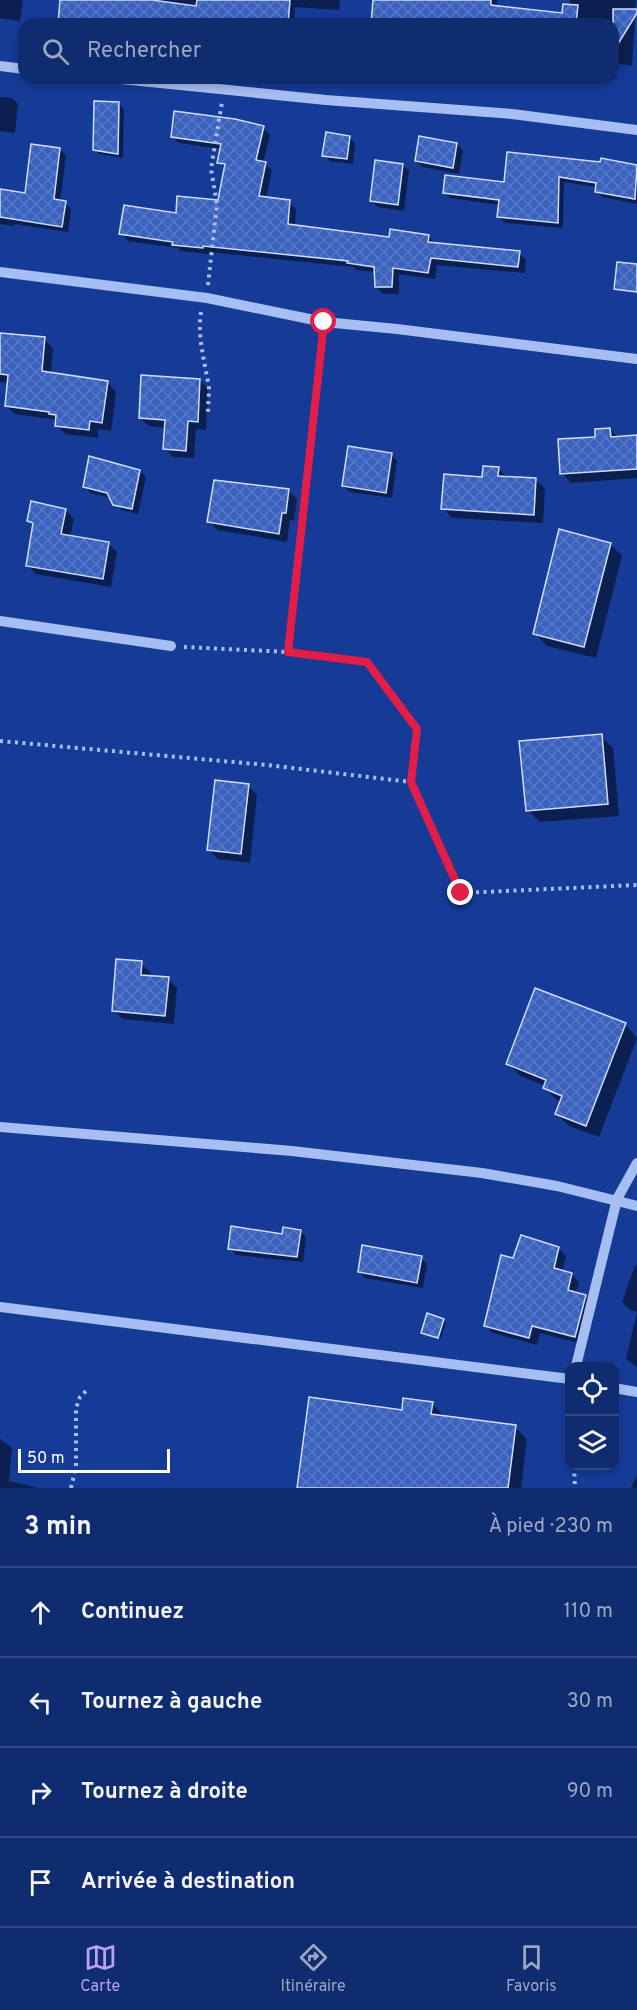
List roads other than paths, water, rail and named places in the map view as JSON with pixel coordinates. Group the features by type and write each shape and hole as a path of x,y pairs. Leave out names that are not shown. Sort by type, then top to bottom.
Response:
{"street":[{"path":"0,66 18,68"},
{"path":"168,84 326,100 512,114 637,130"},
{"path":"0,272 207,298 324,322 637,359"},
{"path":"0,621 171,646"},
{"path":"0,1127 292,1151 482,1173 557,1186 617,1199 637,1206"},
{"path":"577,1362 617,1199 637,1163"},
{"path":"0,1307 565,1378"},
{"path":"619,1389 637,1392"}]}
